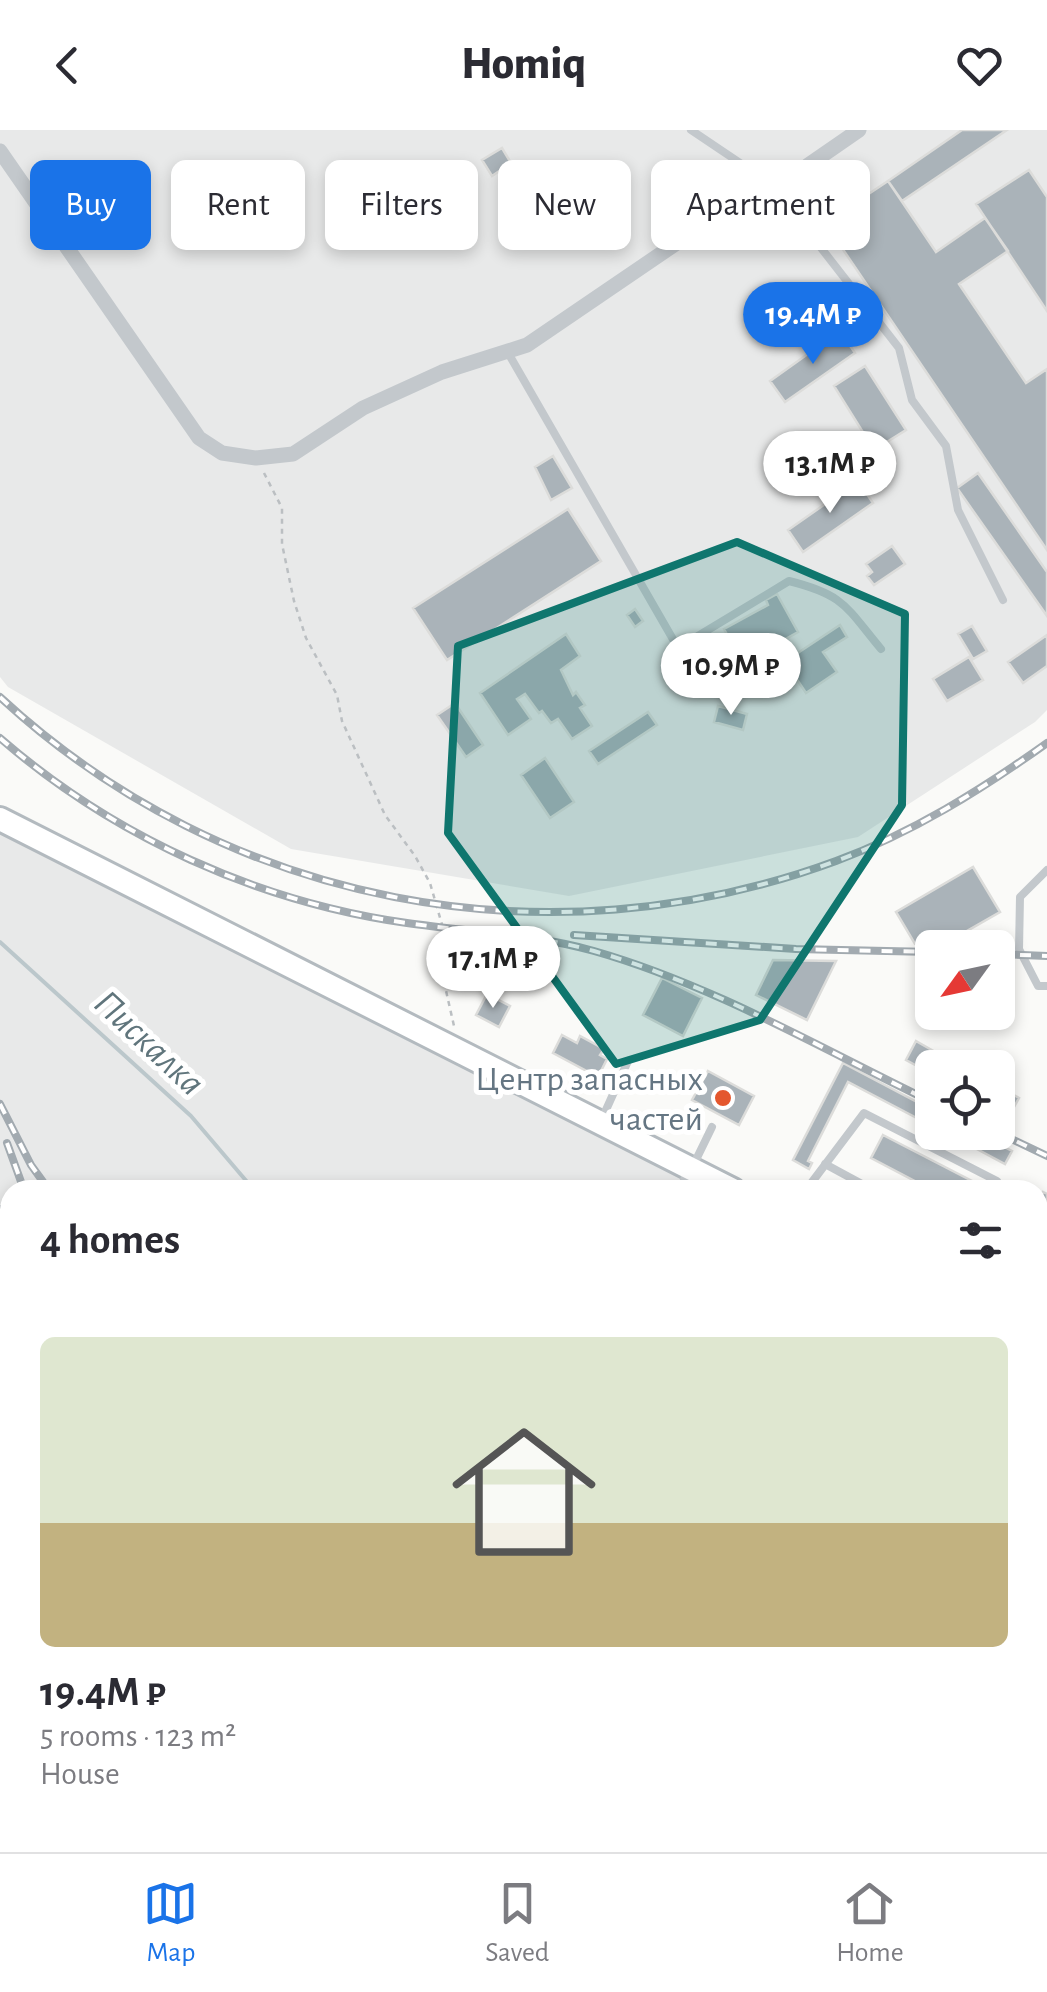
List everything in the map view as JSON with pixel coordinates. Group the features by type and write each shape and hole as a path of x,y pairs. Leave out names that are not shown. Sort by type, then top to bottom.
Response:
{"main road":[{"path":"0,819 600,1123 688,1179"}],"street":[{"path":"816,160 859,130"},
{"path":"0,152 199,438 222,453 256,458 293,454 363,408 442,372 527,345 667,250"}],"lane":[{"path":"691,130 735,160"},
{"path":"822,250 899,348 912,400 946,446 958,510 1003,600"},
{"path":"507,351 678,648 789,581 826,590 840,599 882,649"},
{"path":"1047,870 1020,896 1019,949 1038,986 1047,986"},
{"path":"600,1123 628,1061"},
{"path":"813,1180 864,1114 997,1180"},
{"path":"688,1179 712,1127"},
{"path":"825,1164 855,1180"}],"path":[{"path":"256,458 282,508 282,544 306,638 337,695 342,722 384,815 430,883 448,942 444,982 449,1012 465,1056"}],"highlighted area":[{"path":"737,542 905,614 902,805 760,1020 616,1064 448,833 458,646"}],"shaded area":[{"path":"0,130 1047,130 1047,710 1035,722 858,837 569,896 291,849 8,687 0,677"},
{"path":"0,822 698,1180 0,1180"}],"building":[{"path":"962,130 1007,130 902,201 888,181"},
{"path":"502,148 509,160 498,160 498,172 492,176 482,160"},
{"path":"1029,170 1047,197 1047,311 976,204"},
{"path":"888,181 936,252 985,218 1008,251 959,284 1026,383 1047,369 1047,550 843,250 870,250 870,193"},
{"path":"840,331 855,353 785,402 770,381"},
{"path":"865,366 906,430 874,450 834,386"},
{"path":"553,456 572,488 551,500 535,467"},
{"path":"978,473 1047,572 1047,616 957,488"},
{"path":"858,481 873,503 803,552 788,530"},
{"path":"568,509 601,561 447,660 413,608"},
{"path":"892,546 905,564 874,585 867,576 872,572 866,564"},
{"path":"777,594 798,632 743,663 724,629 768,605 766,600"},
{"path":"635,609 643,621 635,627 627,615"},
{"path":"840,625 847,637 823,652 837,672 806,693 792,672 770,687 763,676"},
{"path":"972,626 987,651 973,659 958,634"},
{"path":"566,634 580,656 561,670 573,695 576,692 585,705 580,708 592,726 572,739 558,719 551,723 525,694 517,699 531,719 508,735 480,693"},
{"path":"1047,635 1047,666 1023,683 1008,662"},
{"path":"969,657 983,680 947,701 933,679"},
{"path":"455,703 483,745 466,757 437,715"},
{"path":"718,706 747,714 743,730 714,722"},
{"path":"648,712 657,725 598,764 589,751"},
{"path":"545,758 574,802 550,818 521,775"},
{"path":"973,867 1000,912 968,930 915,930 915,944 896,912"},
{"path":"773,960 836,961 807,1020 756,995"},
{"path":"662,978 702,998 683,1036 643,1015"},
{"path":"487,994 510,1006 499,1027 476,1015"},
{"path":"562,1035 577,1043 580,1036 604,1049 600,1055 607,1059 598,1077 553,1053"},
{"path":"916,1041 932,1050 915,1050 915,1065 906,1060"},
{"path":"843,1063 915,1101 915,1117 848,1082 808,1161 812,1163 809,1169 793,1160"},
{"name":"Центр запасных частей","path":"708,1071 754,1096 739,1125 692,1100"},
{"path":"883,1135 970,1180 913,1180 871,1158"},
{"path":"979,1150 1012,1151 1005,1164"}],"waterway":[{"name":"Пискалка","path":"0,942 191,1116 245,1180"}],"railway":[{"path":"0,697 89,768 185,826 288,869 395,897 505,911 616,909 727,893 836,861 945,809 1047,743"},
{"path":"0,738 44,774 140,835 243,881 351,913 594,951 682,981 915,1094"},
{"path":"574,935 796,949 915,952"},
{"path":"1015,955 1047,956"},
{"path":"0,1104 42,1180"},
{"path":"1015,1141 1047,1156"},
{"path":"7,1143 20,1180"}],"place":[{"name":"Центр запасных частей","path":"723,1098"}]}
